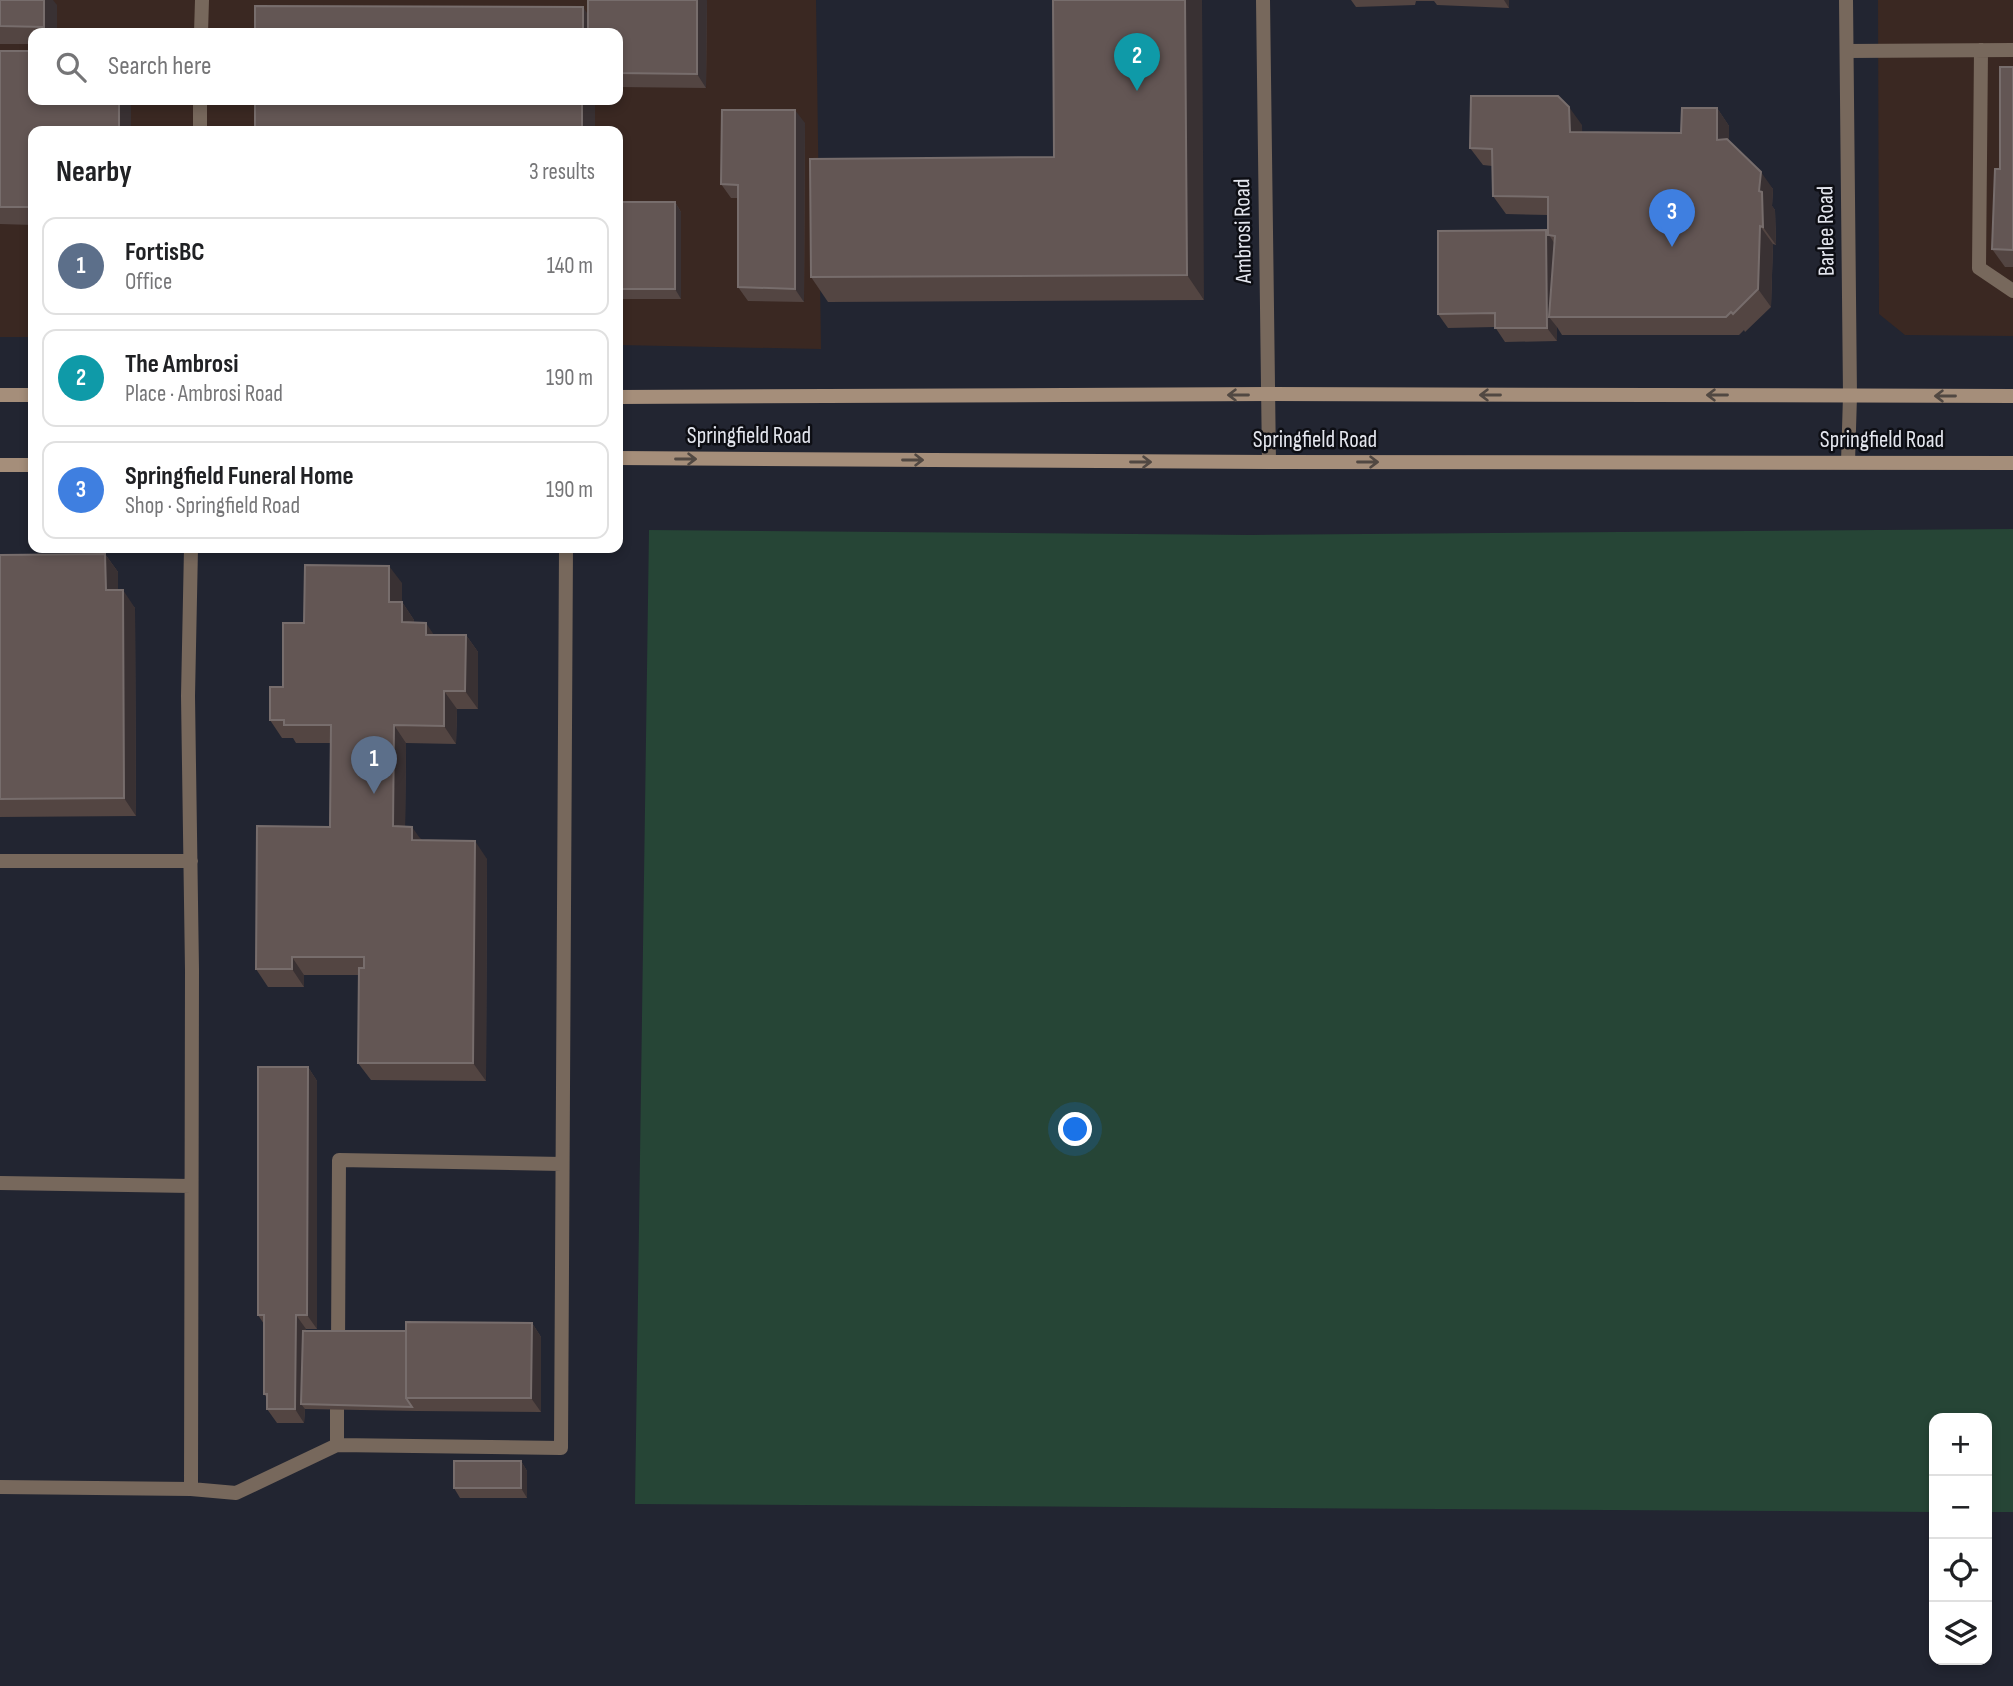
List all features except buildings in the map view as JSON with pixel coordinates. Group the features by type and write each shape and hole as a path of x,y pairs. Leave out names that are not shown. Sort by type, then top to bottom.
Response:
{"main road":[{"name":"Springfield Road","path":"623,397 1268,394 2013,396"},
{"path":"0,395 28,395"},
{"name":"Springfield Road","path":"623,458 2013,463"},
{"path":"0,465 28,465"}],"street":[{"path":"201,28 202,0"},
{"name":"Ambrosi Road","path":"1263,0 1269,462"},
{"name":"Barlee Road","path":"1846,0 1850,396 1848,462"},
{"path":"1981,50 1979,268 2013,291"},
{"path":"1847,51 2013,50"},
{"path":"200,105 200,126"},
{"path":"191,553 188,696 191,861 191,1489"},
{"path":"0,1487 191,1489 236,1493 337,1445 561,1448 566,553"},
{"path":"0,861 191,861"},
{"path":"337,1445 339,1160 562,1164"},
{"path":"0,1182 191,1186"}],"shaded area":[{"path":"0,0 816,0 821,349 623,345 623,126 28,126 28,337 0,337"},
{"path":"1878,0 2013,0 2013,336 1905,335 1879,314"}],"green space":[{"path":"2013,529 2013,1512 1992,1512 1992,1413 1929,1413 1929,1512 635,1504 649,530 1251,535"}],"place":[{"name":"The Ambrosi","path":"1137,91"},
{"name":"Springfield Funeral Home","path":"1672,247"},
{"name":"FortisBC","path":"374,794"}]}
